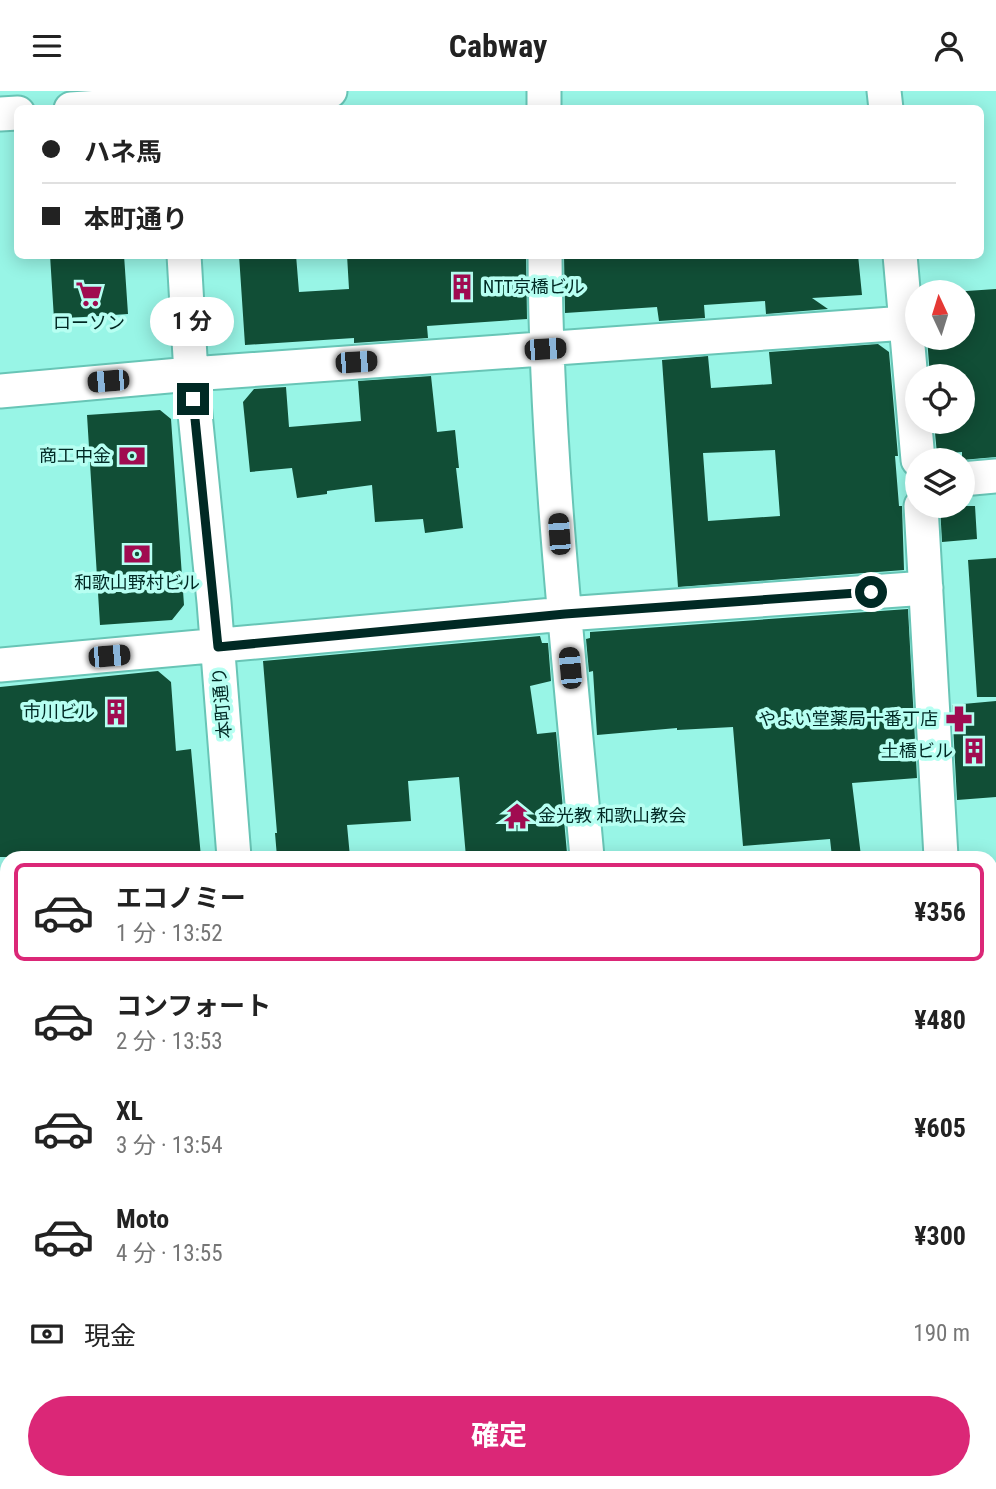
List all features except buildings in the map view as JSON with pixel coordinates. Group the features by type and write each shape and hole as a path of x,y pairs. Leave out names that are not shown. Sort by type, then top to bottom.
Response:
{"street":[{"path":"117,105 330,91"},
{"name":"本町通り","path":"184,259 191,374 218,647 234,851"},
{"path":"545,259 545,349 586,851"},
{"path":"900,259 905,312"},
{"path":"0,391 191,374 905,323"},
{"path":"908,350 917,448"},
{"path":"975,478 996,476"},
{"path":"923,518 941,851"},
{"path":"0,665 565,614 926,588"}],"place":[{"name":"NTT京橋ビル","path":"462,287"},
{"name":"ローソン","path":"89,294"},
{"name":"商工中金","path":"132,456"},
{"name":"和歌山野村ビル","path":"137,554"},
{"name":"市川ビル","path":"116,712"},
{"name":"やよい堂薬局十番丁店","path":"959,719"},
{"name":"土橋ビル","path":"974,751"},
{"name":"金光教 和歌山教会","path":"517,816"}],"route":[{"path":"193,399 218,647 565,614 871,592"}]}
